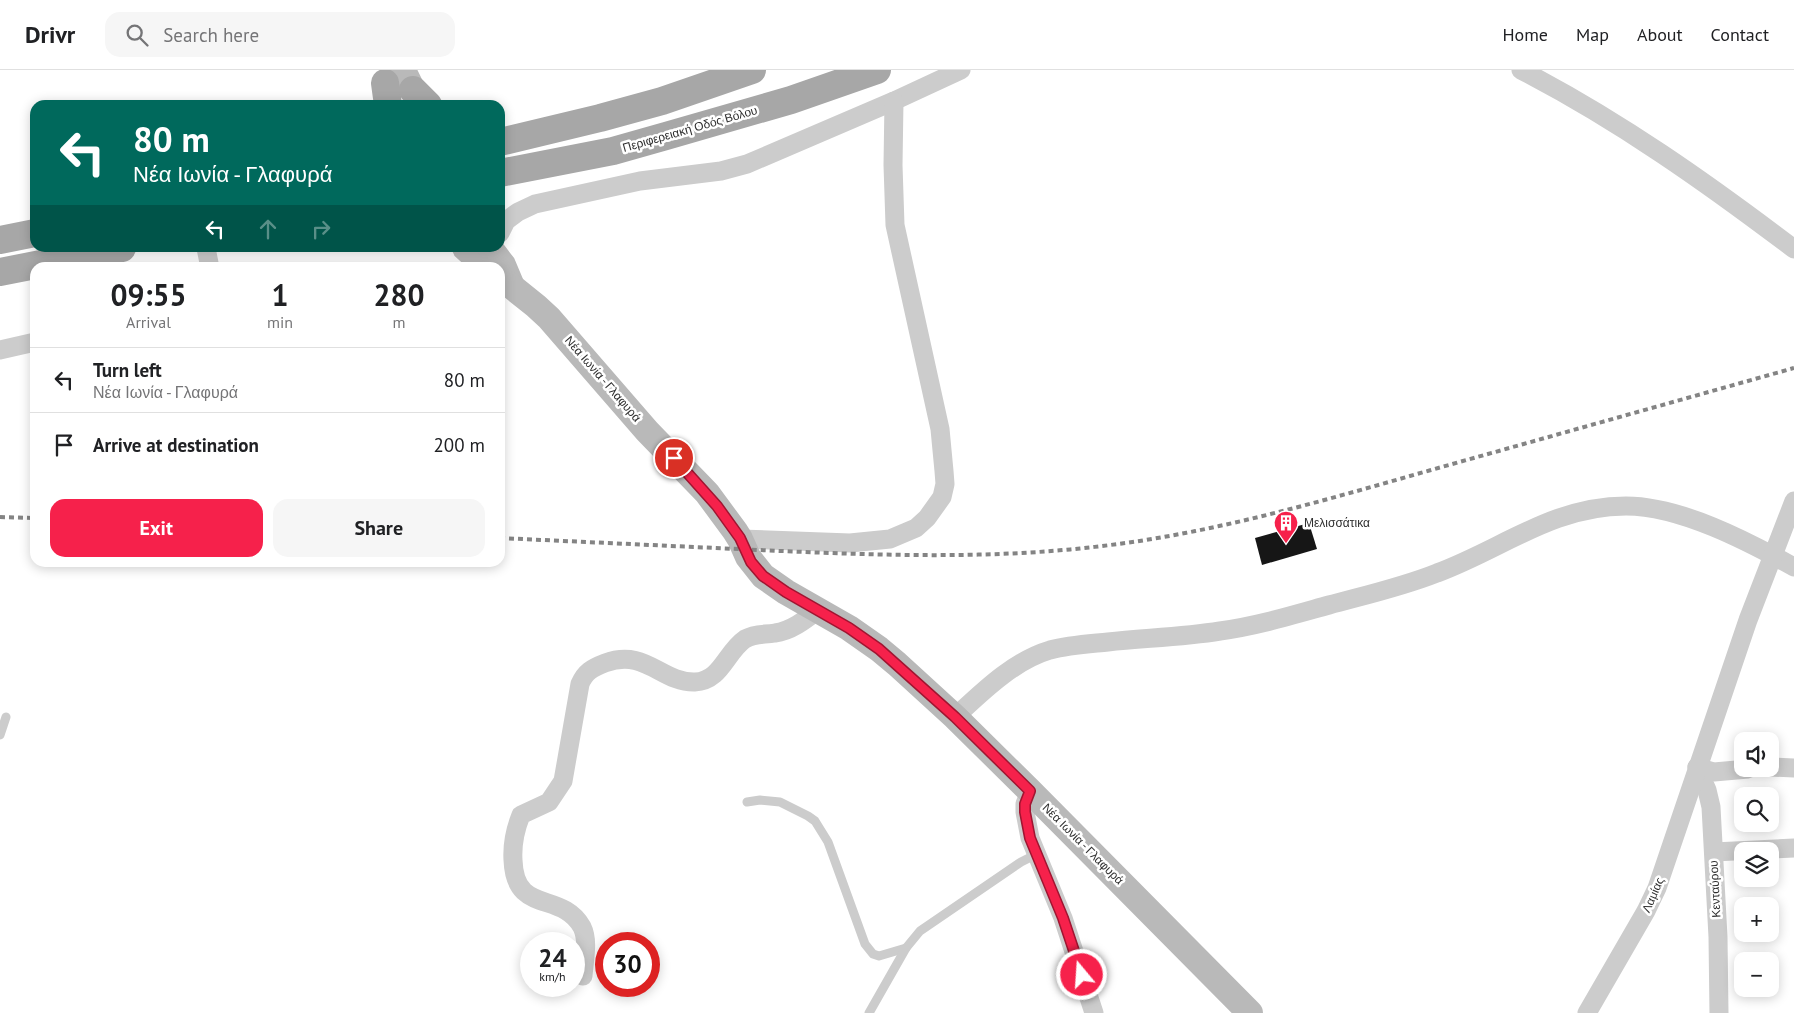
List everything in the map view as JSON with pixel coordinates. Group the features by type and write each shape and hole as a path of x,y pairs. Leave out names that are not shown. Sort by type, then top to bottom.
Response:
{"main road":[{"path":"505,141 576,124 662,100 752,70"},
{"name":"Περιφερειακή Οδός Βόλου","path":"505,172 612,151 791,100 877,70"},
{"path":"505,127 576,124"},
{"path":"505,182 530,167"},
{"path":"0,240 30,233"},
{"path":"51,262 102,252"},
{"path":"0,272 30,266"},
{"name":"Νέα Ιωνία - Γλαφυρά","path":"505,281 549,318 647,431 701,486 740,538 748,557 763,576 786,592 849,628 879,649 955,717 1250,1013"}],"street":[{"path":"505,223 518,212 535,204 640,181 732,168 894,101 961,70"},
{"path":"1521,70 1564,93 1660,152 1794,248"},
{"path":"740,538 850,543 890,539 916,528 927,518 942,497 944,477 940,429 896,226 893,165 894,101"},
{"path":"0,350 30,343"},
{"name":"Λαμίας","path":"1587,1013 1646,911 1663,871 1748,620 1794,501"},
{"path":"955,717 1004,675 1023,662 1048,650 1074,645 1221,631 1275,620 1398,587 1439,573 1552,519 1596,508 1627,506 1653,508 1695,520 1794,567"},
{"path":"583,932 581,926 569,912 556,905 542,902 521,890 513,874 512,846 521,815 549,802 563,781 580,684 585,674 599,665 624,658 636,660 682,681 695,682 709,679 745,639 756,634 774,634 792,628 818,610"},
{"path":"1697,767 1714,772 1734,770"},
{"name":"Κενταύρου","path":"1697,767 1707,790 1711,808 1718,937 1719,1013"},
{"path":"1779,767 1794,768"},
{"path":"1030,791 1025,804 1030,838 1063,918 1094,1013"},
{"path":"1714,852 1794,848"},
{"path":"585,941 585,955"}],"lane":[{"path":"0,736 6,717"},
{"path":"747,802 760,800 780,802 815,821 828,842 865,944 872,954 878,956 906,948"},
{"path":"869,1013 906,948 920,931 1021,862 1037,854"}],"building":[{"name":"Μελισσάτικα","path":"1309,523 1317,549 1262,565 1255,538"}],"railway":[{"path":"505,538 887,555 973,555 1102,546 1185,533 1268,515 1794,368"},
{"path":"0,517 30,518"}],"place":[{"name":"Μελισσάτικα","path":"1286,544"}],"route":[{"path":"674,458 717,506 740,538 751,562 763,576 786,592 849,628 879,649 955,717 1030,791 1025,804 1025,812 1030,838 1063,918 1082,975"}]}
